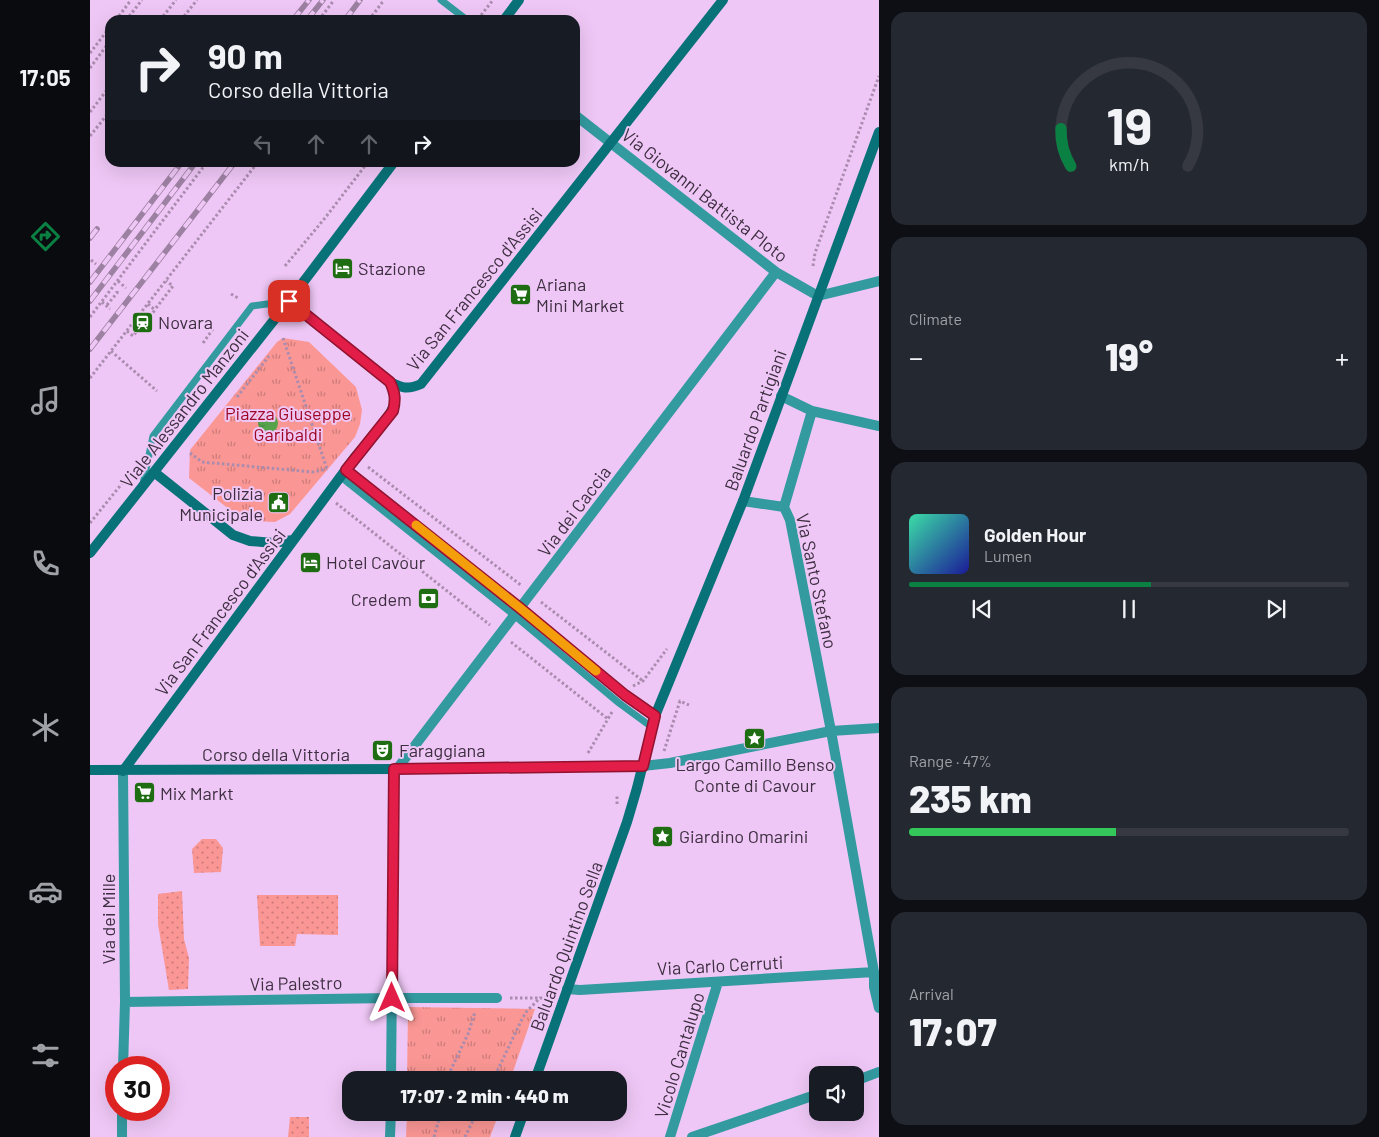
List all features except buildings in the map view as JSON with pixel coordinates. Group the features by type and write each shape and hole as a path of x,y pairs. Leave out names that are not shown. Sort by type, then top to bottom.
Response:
{"street":[{"path":"508,15 519,0"},
{"name":"Via San Francesco d'Assisi","path":"390,382 403,388 415,387 421,384 723,0"},
{"name":"Via Giovanni Battista Ploto","path":"580,119 776,272 818,296"},
{"name":"Baluardo Partigiani","path":"643,766 655,716 743,501 879,132"},
{"name":"Viale Alessandro Manzoni","path":"90,553 289,301 390,167"},
{"name":"Via dei Caccia","path":"395,769 776,272"},
{"path":"818,296 879,281"},
{"path":"289,301 390,382"},
{"name":"Via San Francesco d'Assisi","path":"123,771 293,540 393,411 396,401 390,382"},
{"path":"781,396 812,411 879,426"},
{"name":"Via Santo Stefano","path":"812,411 784,507 790,520 831,731 877,986 879,1008"},
{"path":"154,472 234,535 250,541 273,543 293,540"},
{"path":"343,474 625,695 655,716"},
{"path":"743,501 784,507"},
{"path":"643,766 670,763 831,731 879,728"},
{"name":"Corso della Vittoria","path":"90,770 643,766"},
{"name":"Baluardo Quintino Sella","path":"538,1071 627,822 643,766"},
{"path":"391,1071 395,769"},
{"name":"Via dei Mille","path":"123,771 125,1002 123,1056"},
{"name":"Via Carlo Cerruti","path":"567,989 580,990 874,972"},
{"name":"Vicolo Cantalupo","path":"670,1137 718,982"},
{"name":"Via Palestro","path":"125,1002 497,998"},
{"path":"864,1078 879,1072"},
{"path":"692,1137 809,1097"},
{"path":"122,1121 122,1137"},
{"path":"390,1121 390,1137"},
{"path":"515,1137 521,1121"}],"lane":[{"path":"441,0 460,15"},
{"path":"142,487 153,436 252,306 289,301"},
{"path":"517,611 619,703 652,728"}],"path":[{"path":"120,15 131,0"},
{"path":"130,15 142,0"},
{"path":"164,15 176,0"},
{"path":"185,15 197,0"},
{"path":"322,15 334,0"},
{"path":"373,15 384,0"},
{"path":"482,15 493,0"},
{"path":"90,53 105,34"},
{"path":"90,68 105,48"},
{"path":"813,271 815,253 879,76"},
{"path":"90,112 105,92"},
{"path":"90,136 105,116"},
{"path":"90,317 203,167"},
{"path":"90,378 254,167"},
{"path":"285,266 364,167"},
{"path":"90,261 96,264"},
{"path":"118,281 126,288"},
{"path":"156,308 173,286 166,281"},
{"path":"107,305 122,284"},
{"path":"231,294 238,298"},
{"path":"102,302 110,309"},
{"path":"127,331 133,336 155,310 148,304"},
{"path":"203,342 213,329"},
{"path":"190,453 202,462 313,472 328,469 283,338"},
{"path":"111,352 158,391"},
{"path":"237,397 269,356"},
{"path":"368,467 526,589"},
{"path":"90,523 124,481"},
{"path":"335,502 496,630"},
{"path":"539,600 643,681"},
{"path":"510,641 608,719"},
{"path":"663,755 680,700 689,705"},
{"path":"588,753 612,712"},
{"path":"450,1071 468,1034 475,1012 476,998"},
{"path":"497,998 549,998"},
{"path":"497,1071 522,1019 540,998"},
{"path":"434,1137 438,1121"},
{"path":"465,1137 473,1121"}],"green space":[{"name":"Piazza Giuseppe Garibaldi","path":"283,338 309,342 356,387 362,410 360,424 355,437 290,514 275,522 252,521 234,513 189,478 190,450 277,342"},
{"path":"202,839 216,839 223,848 221,872 194,873 192,849"},
{"path":"182,891 184,939 189,958 188,989 169,990 158,924 158,894"},
{"path":"257,895 338,895 338,935 297,934 295,946 260,946"},
{"path":"408,1007 535,1009 513,1071 407,1071"},
{"path":"290,1117 309,1117 309,1137 288,1137"},
{"path":"407,1121 496,1121 490,1137 406,1137"}],"water":[{"path":"264,413 272,413 278,419 278,427 272,433 264,433 258,427 258,419"}],"railway":[{"path":"297,15 309,0"},
{"path":"311,15 323,0"},
{"path":"349,15 360,0"},
{"path":"90,282 178,167"},
{"path":"90,301 192,167"},
{"path":"90,349 231,167"},
{"path":"90,238 97,229"}],"slow traffic":[{"path":"416,525 596,671"}],"place":[{"name":"Stazione","path":"342,268"},
{"name":"Ariana Mini Market","path":"520,294"},
{"name":"Novara","path":"142,322"},
{"name":"Polizia Municipale","path":"279,503"},
{"name":"Hotel Cavour","path":"310,562"},
{"name":"Credem","path":"428,599"},
{"name":"Largo Camillo Benso Conte di Cavour","path":"755,739"},
{"name":"Faraggiana","path":"383,750"},
{"name":"Mix Markt","path":"144,793"},
{"name":"Giardino Omarini","path":"663,836"}],"route":[{"path":"289,301 390,382 394,392 396,401 393,411 346,470 520,608 625,695 655,716 643,766 394,769 392,998"}]}
